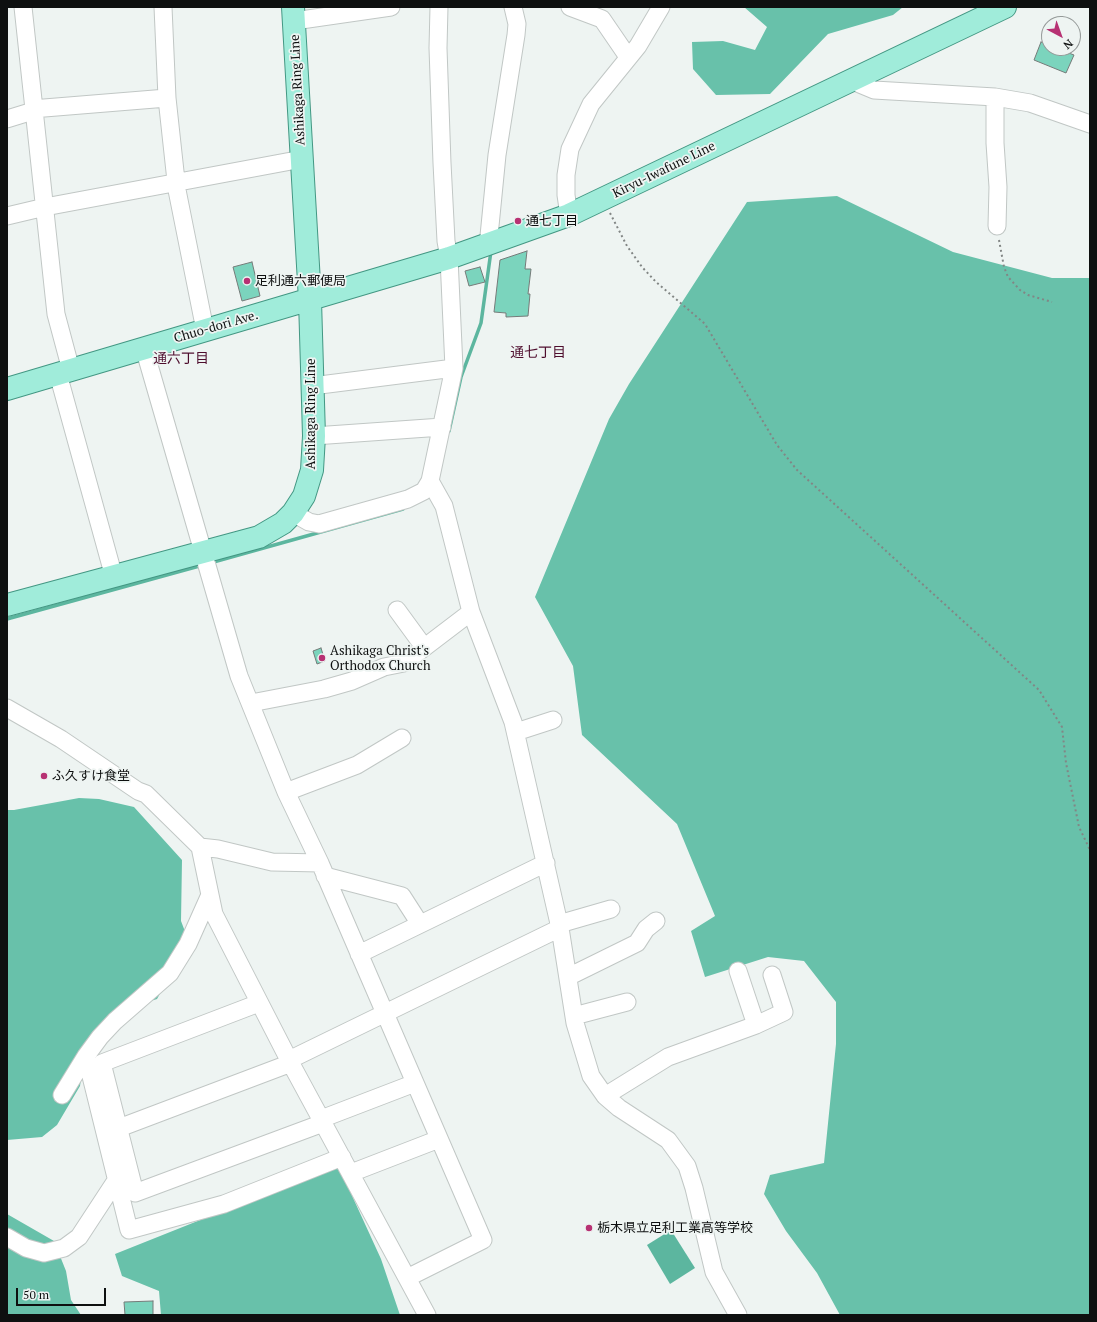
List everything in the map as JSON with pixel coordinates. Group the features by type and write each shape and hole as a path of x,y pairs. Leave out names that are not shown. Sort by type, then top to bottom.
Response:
{"main road":[{"name":"Kiryu-Iwafune Line","path":"310,300 488,246 569,215 850,80 986,12 1005,7"},
{"name":"Ashikaga Ring Line","path":"7,606 259,537 276,528 293,512 304,496 309,484 313,459 314,436 310,300 294,14"},
{"name":"Chuo-dori Ave.","path":"7,389 310,300"}],"street":[{"path":"23,7 33,110 64,372 114,577"},
{"path":"163,7 166,98 176,182 205,330"},
{"path":"294,14 391,7"},
{"path":"293,512 302,519 319,524 408,499 424,491 430,481 454,368 449,258 446,241 442,163 438,48 439,7"},
{"path":"488,246 497,155 516,35 517,24 513,7"},
{"path":"570,7 604,13 628,57"},
{"path":"569,215 566,195 566,175 570,149 591,104 638,46 661,7"},
{"path":"850,80 874,90 995,97 1030,103 1090,124"},
{"path":"995,97 995,143 998,188 997,226"},
{"path":"7,119 33,110 166,98"},
{"path":"7,216 45,207 302,159"},
{"path":"144,348 205,553 239,676 286,792 323,869 483,1240 407,1278"},
{"path":"312,386 454,368"},
{"path":"314,436 442,427"},
{"path":"430,481 446,511 471,612 516,732 560,926 574,1016 591,1076 605,1096 619,1108 668,1140 687,1166 694,1188 714,1272 738,1315"},
{"path":"397,610 424,647"},
{"path":"251,703 324,689 352,681 384,667 404,662 471,612"},
{"path":"7,708 61,739 138,791 146,794 200,847 209,898 214,914 259,1004 427,1315"},
{"path":"516,732 553,720"},
{"path":"286,792 357,765 402,738"},
{"path":"200,847 218,849 272,862 323,869 402,896 420,924"},
{"path":"359,954 546,862"},
{"path":"62,1095 86,1056 115,1021 170,973 188,944 209,898"},
{"path":"120,1128 290,1061 560,926 611,909"},
{"path":"568,977 637,943 646,929 656,921"},
{"path":"738,971 756,1025"},
{"path":"605,1096 668,1057 756,1025 784,1012 772,974"},
{"path":"574,1016 627,1002"},
{"path":"259,1004 102,1063 120,1128 135,1193 322,1121 415,1083"},
{"path":"86,1056 129,1230 224,1204 342,1157"},
{"path":"351,1174 440,1139"},
{"path":"7,1237 26,1248 44,1253 64,1248 79,1237 117,1179"}],"path":[{"path":"603,199 627,246 642,267 656,282 706,324 776,445 796,470 1039,690 1062,727 1066,763 1079,827 1090,850"},
{"path":"997,226 1004,267 1008,277 1020,290 1028,295 1052,302"}],"shaded area":[{"path":"744,7 903,7 893,15 828,34 770,94 716,95 693,69 692,42 723,41 755,50 767,27"},
{"path":"837,196 953,252 1052,278 1090,278 1090,1315 840,1315 817,1273 786,1231 764,1194 770,1175 824,1163 836,1044 836,1002 804,961 768,957 705,977 691,931 715,916 677,824 582,735 573,666 535,597 609,419 629,384 747,202"},
{"path":"79,798 99,799 134,807 182,860 181,921 189,942 157,999 110,1014 87,1040 80,1086 57,1125 42,1137 7,1140 7,810"},
{"path":"338,1165 381,1259 400,1315 161,1315 159,1291 122,1276 115,1254"},
{"path":"7,1214 54,1241 66,1271 71,1300 81,1315 7,1315"},
{"path":"671,1230 695,1268 670,1284 647,1245"}],"building":[{"path":"1041,42 1041,56 1074,56 1066,73 1034,60"},
{"path":"527,251 525,269 531,269 528,294 530,294 528,316 506,317 506,313 494,312 500,260"},
{"name":"足利通六郵便局","path":"252,262 260,296 242,301 233,267"},
{"path":"480,267 485,282 469,286 465,271"},
{"path":"321,648 325,661 317,664 313,651"},
{"path":"153,1301 153,1315 125,1315 124,1302"}],"waterway":[{"path":"449,431 461,377 481,323 491,251"},
{"path":"210,563 403,509"},
{"path":"7,619 203,565"}],"place":[{"name":"通七丁目","path":"518,221"},
{"name":"足利通六郵便局","path":"247,281"},
{"name":"Ashikaga Christ's Orthodox Church","path":"322,658"},
{"name":"ふ久すけ食堂","path":"44,776"},
{"name":"栃木県立足利工業高等学校","path":"589,1228"}],"district":[{"name":"通七丁目","path":"538,353"},
{"name":"通六丁目","path":"181,359"}]}
